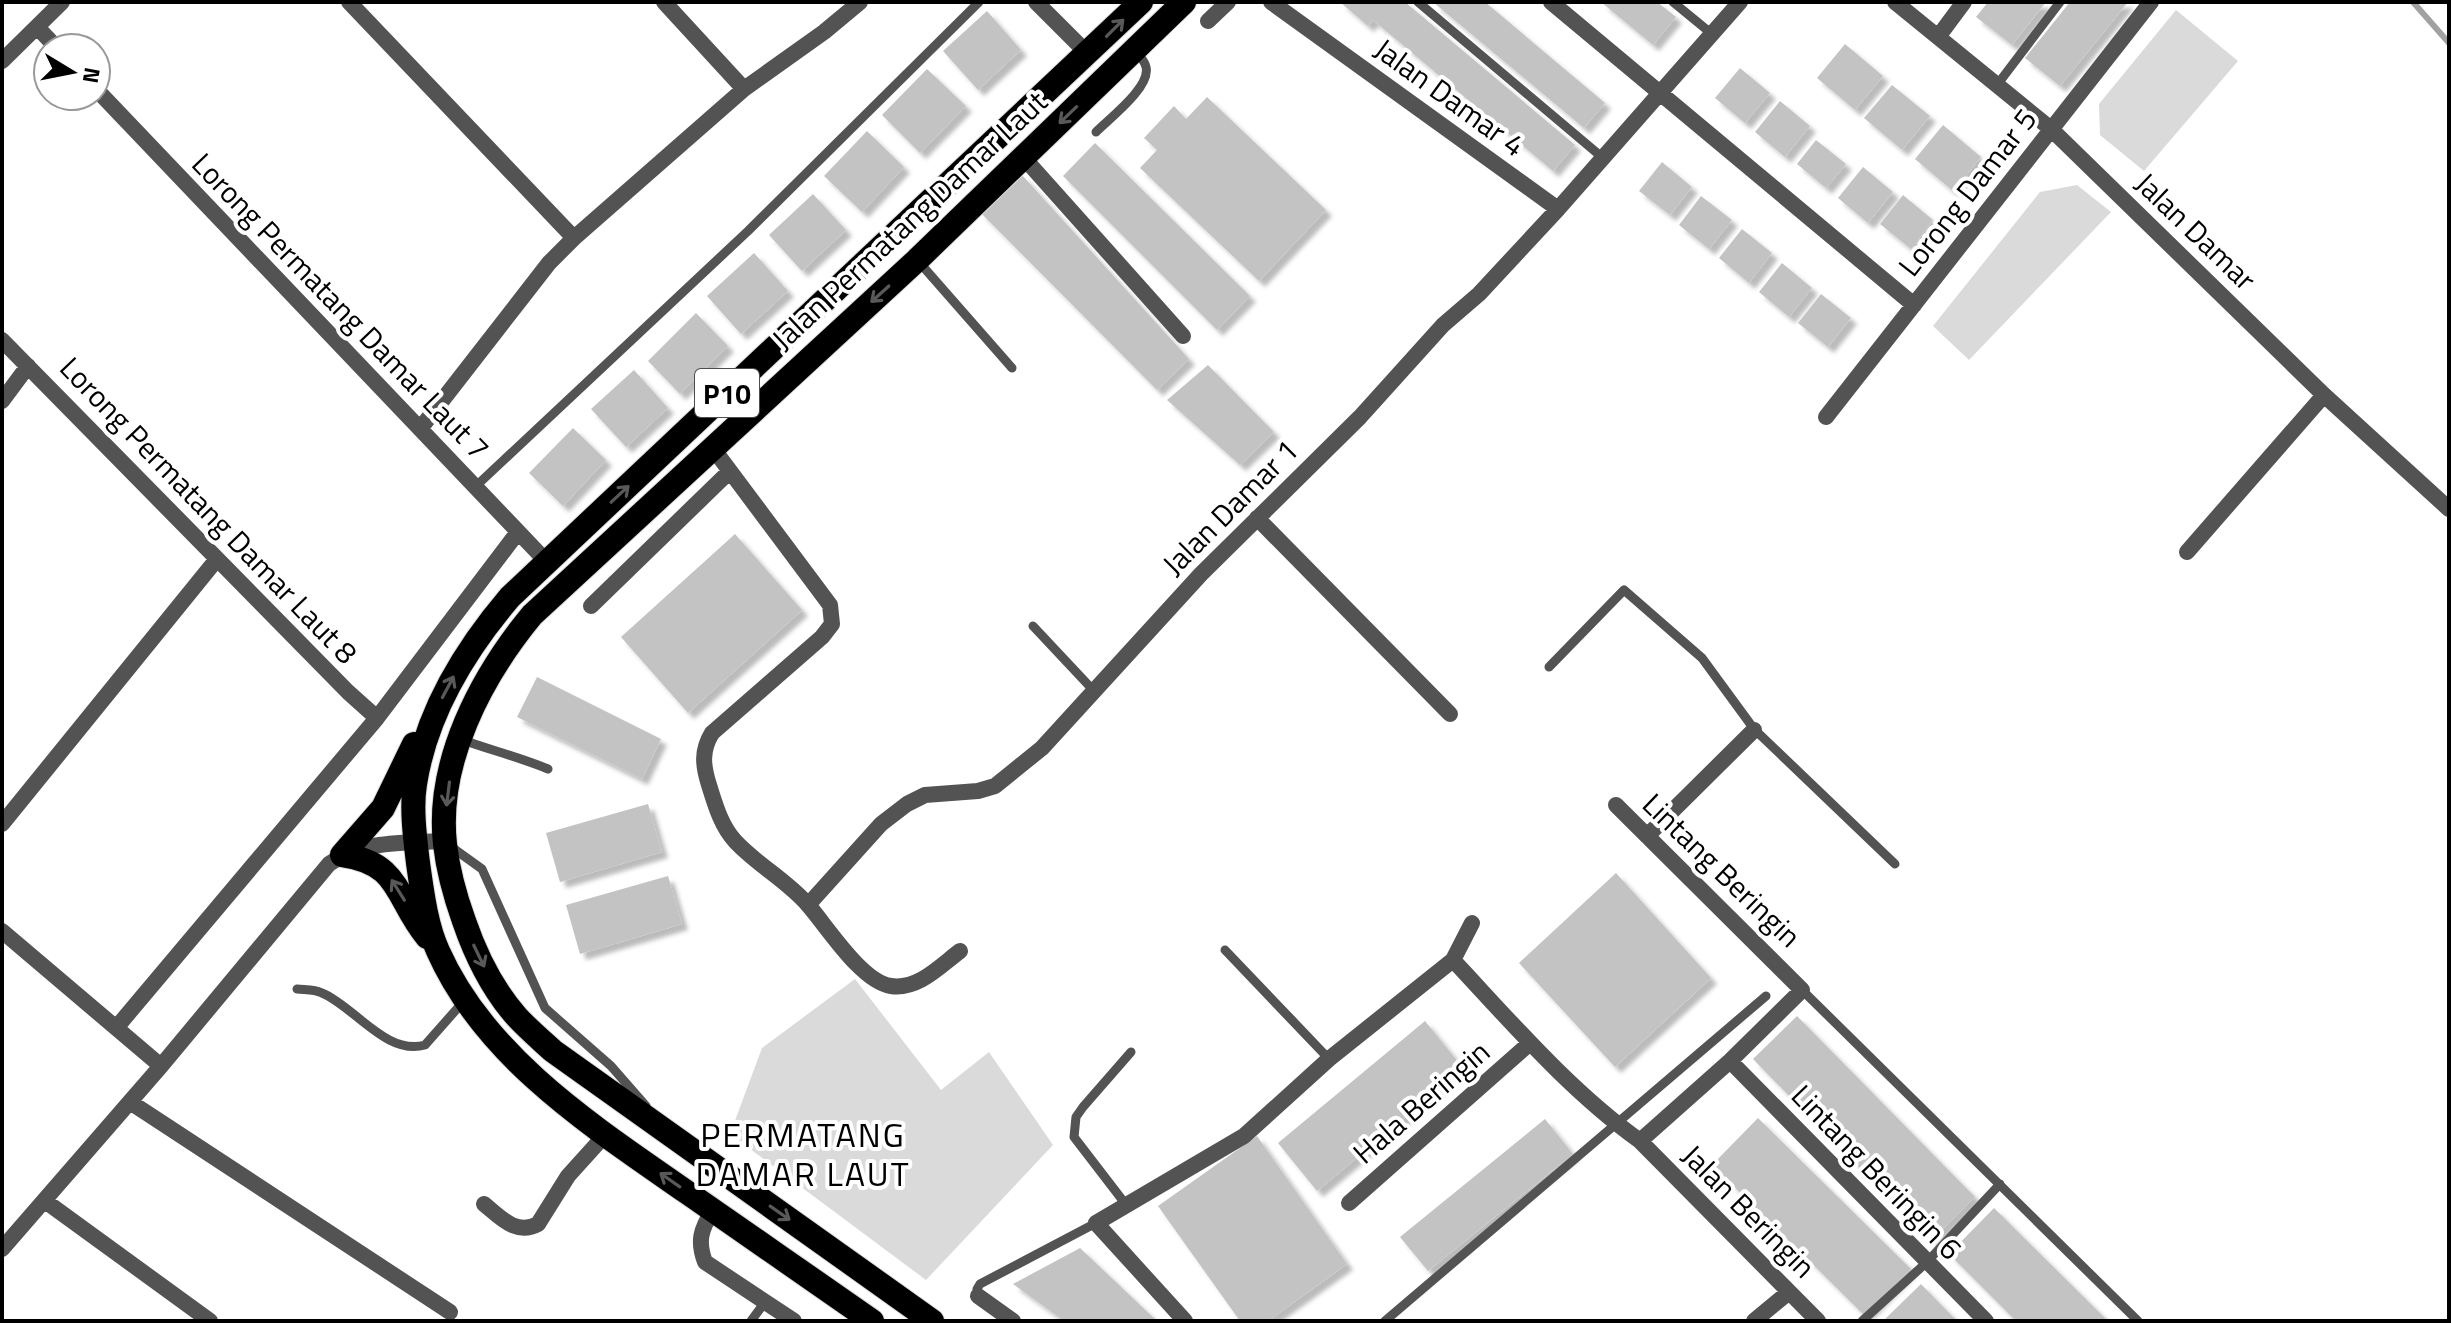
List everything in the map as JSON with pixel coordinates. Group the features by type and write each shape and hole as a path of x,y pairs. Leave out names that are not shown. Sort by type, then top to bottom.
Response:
{"highway":[{"name":"Jalan Permatang Damar Laut","path":"872,1321 605,1135 532,1075 496,1040 465,999 436,949 422,892 415,842 414,786 433,717 479,634 510,597 1141,2"},
{"name":"Jalan Permatang Damar Laut","path":"932,1321 553,1051 518,1017 490,980 469,935 451,884 445,841 447,791 460,739 480,688 503,650 532,615 917,260 1184,2"},
{"path":"342,855 383,808 407,755 433,717"},
{"path":"342,855 365,858 379,866 436,949"}],"street":[{"path":"2,61 62,2"},
{"path":"349,2 574,238"},
{"path":"664,2 744,89"},
{"path":"420,429 549,263 574,238 744,89 860,2"},
{"path":"1036,2 1088,54"},
{"path":"1208,21 1228,2"},
{"name":"Jalan Damar 4","path":"1271,2 1558,209"},
{"path":"1551,2 1914,305"},
{"name":"Jalan Damar 1","path":"808,905 881,824 907,804 925,795 978,791 995,786 1042,748 1201,574 1360,417 1443,325 1479,294 1740,2"},
{"name":"Jalan Damar","path":"1895,2 2051,129 2324,395 2449,509"},
{"path":"1938,37 1964,2"},
{"name":"Lorong Damar 5","path":"1826,417 2151,2"},
{"path":"37,27 42,32"},
{"name":"Lorong Permatang Damar Laut 7","path":"112,106 546,561"},
{"path":"1024,158 1183,336"},
{"name":"Lorong Permatang Damar Laut 8","path":"2,340 377,718"},
{"path":"2,401 28,366"},
{"path":"2187,552 2324,395"},
{"path":"712,447 830,605 832,624 822,637 712,733 704,745 703,759 719,817 734,840 808,905 825,929 875,980 889,986 918,982 960,951"},
{"path":"591,606 730,471"},
{"path":"1257,518 1450,714"},
{"path":"116,1028 377,718 518,532"},
{"path":"2,824 217,559"},
{"path":"1647,836 1754,730"},
{"name":"Lintang Beringin","path":"1616,805 1802,990"},
{"path":"2,1249 161,1066 329,864 342,855 377,845 445,841"},
{"path":"1185,1321 1096,1223 1244,1136 1329,1059 1453,960 1472,923"},
{"path":"2,931 161,1066"},
{"name":"Jalan Beringin","path":"1453,960 1530,1043 1616,1124 1640,1141 1818,1321"},
{"path":"1640,1141 1730,1061 1802,990"},
{"name":"Hala Beringin","path":"1349,1203 1530,1043"},
{"name":"Lintang Beringin 6","path":"1730,1061 1986,1321"},
{"path":"130,1102 450,1312"},
{"path":"484,1204 520,1229 538,1224 568,1176 605,1135"},
{"path":"45,1201 210,1321"},
{"path":"713,1210 702,1226 699,1239 705,1262 794,1321"},
{"path":"1754,1321 1789,1292"},
{"path":"978,1296 1013,1321"}],"lane":[{"path":"475,487 748,231 979,2"},
{"path":"1418,2 1603,158"},
{"path":"1673,2 1712,34"},
{"path":"1997,85 2060,2"},
{"path":"1096,132 1145,82 1145,63 1136,51"},
{"path":"917,260 1012,368"},
{"path":"1549,667 1624,590 1702,658 1754,730 1895,864"},
{"path":"1033,626 1094,691"},
{"path":"460,739 548,769"},
{"path":"445,841 482,869 545,1008 611,1066 675,1140"},
{"path":"1225,950 1329,1059"},
{"path":"297,989 324,993 385,1037 416,1048 425,1045 465,999"},
{"path":"1802,990 2138,1321"},
{"path":"1385,1321 1766,996"},
{"path":"1127,1206 1074,1137 1076,1117 1131,1052"},
{"path":"1862,1321 1926,1263 2000,1184"},
{"path":"978,1296 980,1284 1096,1223"},
{"path":"751,1321 765,1302"}],"shaded area":[{"path":"2176,10 2238,61 2144,171 2100,135 2099,104"},
{"path":"2077,185 2111,212 1969,360 1933,326 2040,192"},
{"path":"855,979 941,1090 989,1052 1053,1145 926,1280 730,1134 762,1048"}],"building":[{"path":"1340,2 1405,2 1575,145 1553,171 1373,20 1368,26"},
{"path":"1433,2 1485,2 1605,103 1584,128"},
{"path":"1601,2 1657,2 1676,17 1653,45"},
{"path":"1988,2 2046,2 2012,45 1976,17"},
{"path":"2070,2 2128,2 2060,86 2025,58"},
{"path":"987,11 1021,50 978,90 943,51"},
{"path":"1845,44 1883,76 1855,110 1817,78"},
{"path":"1740,68 1770,93 1745,123 1715,98"},
{"path":"927,69 966,106 920,153 882,115"},
{"path":"1892,85 1930,116 1902,150 1864,118"},
{"path":"1207,97 1326,210 1259,281 1140,168 1157,150 1144,138 1174,106 1186,119"},
{"path":"1780,101 1810,126 1785,157 1755,132"},
{"path":"1943,125 1981,157 1953,191 1915,159"},
{"path":"867,131 904,167 862,212 824,176"},
{"path":"1816,140 1846,164 1826,188 1797,164"},
{"path":"1095,143 1250,296 1217,330 1063,176"},
{"path":"1662,162 1692,187 1670,215 1639,191"},
{"path":"1863,167 1893,192 1868,223 1838,198"},
{"path":"1022,175 1189,359 1157,390 980,212"},
{"path":"813,194 846,230 802,271 769,235"},
{"path":"1903,195 1933,220 1911,249 1880,224"},
{"path":"1701,196 1732,220 1709,249 1679,225"},
{"path":"1742,229 1772,253 1749,283 1719,258"},
{"path":"754,253 788,291 741,334 707,296"},
{"path":"1782,263 1812,288 1789,317 1759,292"},
{"path":"1821,294 1851,318 1828,347 1798,323"},
{"path":"696,313 728,346 680,394 648,361"},
{"path":"1208,365 1274,432 1240,465 1167,400"},
{"path":"634,370 668,408 626,447 591,409"},
{"path":"573,428 606,460 563,506 529,473"},
{"path":"735,534 802,610 688,713 621,637"},
{"path":"537,677 661,739 642,779 517,717"},
{"path":"648,804 662,852 560,882 546,833"},
{"path":"1616,873 1711,978 1615,1067 1519,963"},
{"path":"668,876 682,924 580,954 566,905"},
{"path":"1797,1016 1975,1197 1931,1241 1753,1059"},
{"path":"1425,1021 1464,1069 1317,1191 1278,1143"},
{"path":"1758,1118 1911,1269 1865,1316 1712,1165"},
{"path":"1545,1119 1573,1154 1428,1271 1400,1237"},
{"path":"1257,1136 1347,1264 1268,1321 1240,1321 1158,1206"},
{"path":"1994,1208 2108,1321 2016,1321 1949,1254"},
{"path":"1080,1248 1157,1321 1064,1321 1013,1284"},
{"path":"1921,1284 1957,1321 1883,1321"}],"waterway":[{"path":"2413,2 2449,43"}],"district":[{"name":"PERMATANG DAMAR LAUT","path":"803,1154"}]}
